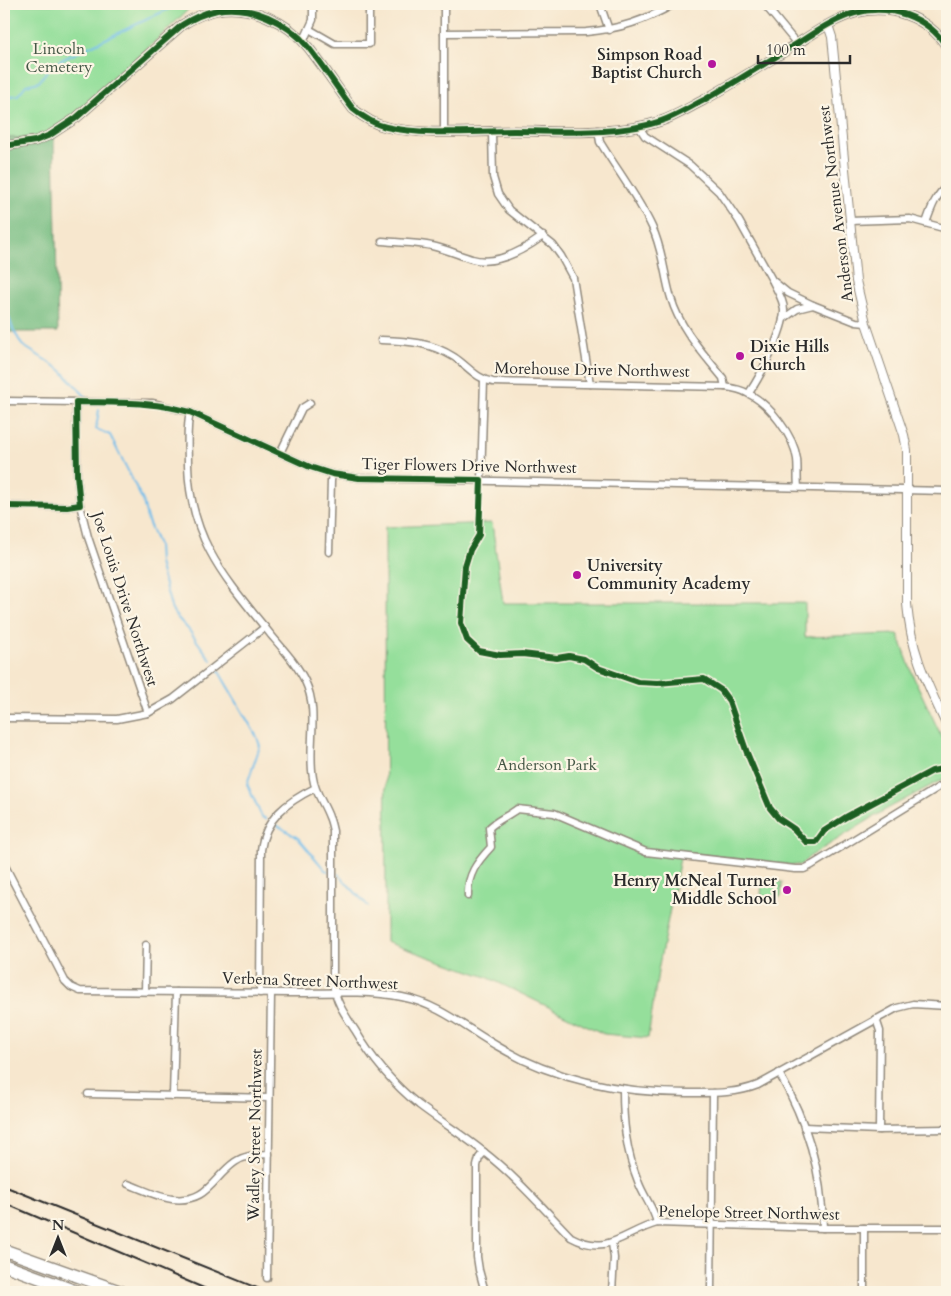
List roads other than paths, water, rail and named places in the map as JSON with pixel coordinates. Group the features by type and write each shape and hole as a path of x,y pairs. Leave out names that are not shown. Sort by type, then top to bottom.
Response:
{"highway":[{"path":"4,1250 122,1292"},
{"path":"4,1265 78,1292"}],"main road":[{"path":"4,146 35,141 63,127 76,118 182,25 199,15 218,10 250,11 268,17 283,25 303,42 353,109 373,123 408,130 444,132 598,130 639,127 661,121 714,95 828,25 854,13 867,10 894,11 917,19 931,28 947,47"}],"street":[{"path":"303,42 313,20 313,4"},
{"path":"309,30 335,44 369,44 369,4"},
{"path":"444,4 444,132"},
{"path":"600,4 609,30"},
{"path":"444,34 609,30 633,24 674,4"},
{"path":"764,4 796,44"},
{"name":"Anderson Avenue Northwest","path":"828,25 832,37 856,281 866,323 904,435 907,450 907,604 911,638 922,673 947,726"},
{"path":"639,127 645,136 690,165 718,192 739,221 783,301 783,320 761,375 749,393 763,404 782,424 790,437 797,459 798,487"},
{"path":"598,130 600,142 653,229 678,318 723,378 724,387"},
{"path":"492,131 493,177 498,194 509,210 543,236 561,256 573,278 590,384"},
{"path":"926,223 933,203 947,186"},
{"path":"849,221 910,220 947,229"},
{"path":"382,241 430,245 486,261 498,259 519,251 543,236"},
{"path":"772,280 788,292 813,304 856,322 866,323"},
{"path":"783,320 797,309 813,304"},
{"name":"Morehouse Drive Northwest","path":"381,340 413,341 436,347 455,358 484,380 493,382 724,387 749,393"},
{"path":"481,480 484,380"},
{"name":"Tiger Flowers Drive Northwest","path":"4,401 152,403 190,412 310,467 332,474 359,478 947,490"},
{"name":"Joe Louis Drive Northwest","path":"76,402 77,476 80,505 88,538 148,713"},
{"path":"280,453 302,408 310,403"},
{"path":"190,412 188,421 189,480 192,503 199,528 220,572 298,669 309,691 313,713 312,776 315,788 305,792 277,814 268,825 262,838 260,993"},
{"path":"329,552 332,474"},
{"path":"4,506 67,507 80,505"},
{"path":"4,718 117,719 148,713 173,700 265,627"},
{"path":"468,896 468,880 474,867 491,847 489,828 517,809 554,813 646,852 795,870 812,865 947,782"},
{"name":"Penelope Street Northwest","path":"315,788 329,816 333,831 332,982 334,994 340,1006 364,1045 395,1084 418,1104 484,1152 513,1177 571,1238 592,1246 612,1244 658,1223 823,1228 947,1228"},
{"name":"Verbena Street Northwest","path":"4,864 64,981 80,990 386,995 419,1002 445,1013 500,1048 536,1066 580,1081 623,1090 660,1093 713,1093 746,1090 897,1008 913,1004 947,1006"},
{"path":"145,992 146,945"},
{"path":"173,1096 176,992"},
{"name":"Wadley Street Northwest","path":"267,1278 271,993"},
{"path":"876,1019 880,1031 879,1130"},
{"path":"779,1073 794,1100 820,1179 823,1228"},
{"path":"623,1090 623,1122 629,1156 638,1183 658,1223"},
{"path":"711,1292 713,1093"},
{"path":"88,1094 270,1098"},
{"path":"804,1127 879,1130 947,1129"},
{"path":"484,1152 477,1166 477,1257 478,1270 485,1292"},
{"path":"128,1184 165,1197 186,1198 200,1194 212,1186 228,1167 237,1161 249,1156 269,1154"},
{"path":"864,1228 864,1292"},
{"path":"612,1244 614,1258 612,1292"}],"waterway":[{"path":"4,97 18,95 26,85 39,82 51,65 179,4"},
{"path":"4,303 13,329 22,345 61,370 86,397"},
{"path":"99,410 96,429 110,435 143,501 147,519 158,545 159,563 171,607 175,615 211,660"},
{"path":"218,670 257,737 260,746 247,784 262,817 266,819"},
{"path":"275,824 298,838 325,870 328,871"},
{"path":"338,874 368,906"}],"railway":[{"path":"4,1186 267,1292"},
{"path":"4,1203 213,1292"}],"place":[{"name":"Simpson Road Baptist Church","path":"712,64"},
{"name":"Dixie Hills Church","path":"740,356"},
{"name":"University Community Academy","path":"577,575"},
{"name":"Henry McNeal Turner Middle School","path":"787,890"}],"park label":[{"name":"Lincoln Cemetery","path":"59,58"},
{"name":"Anderson Park","path":"547,765"}]}
